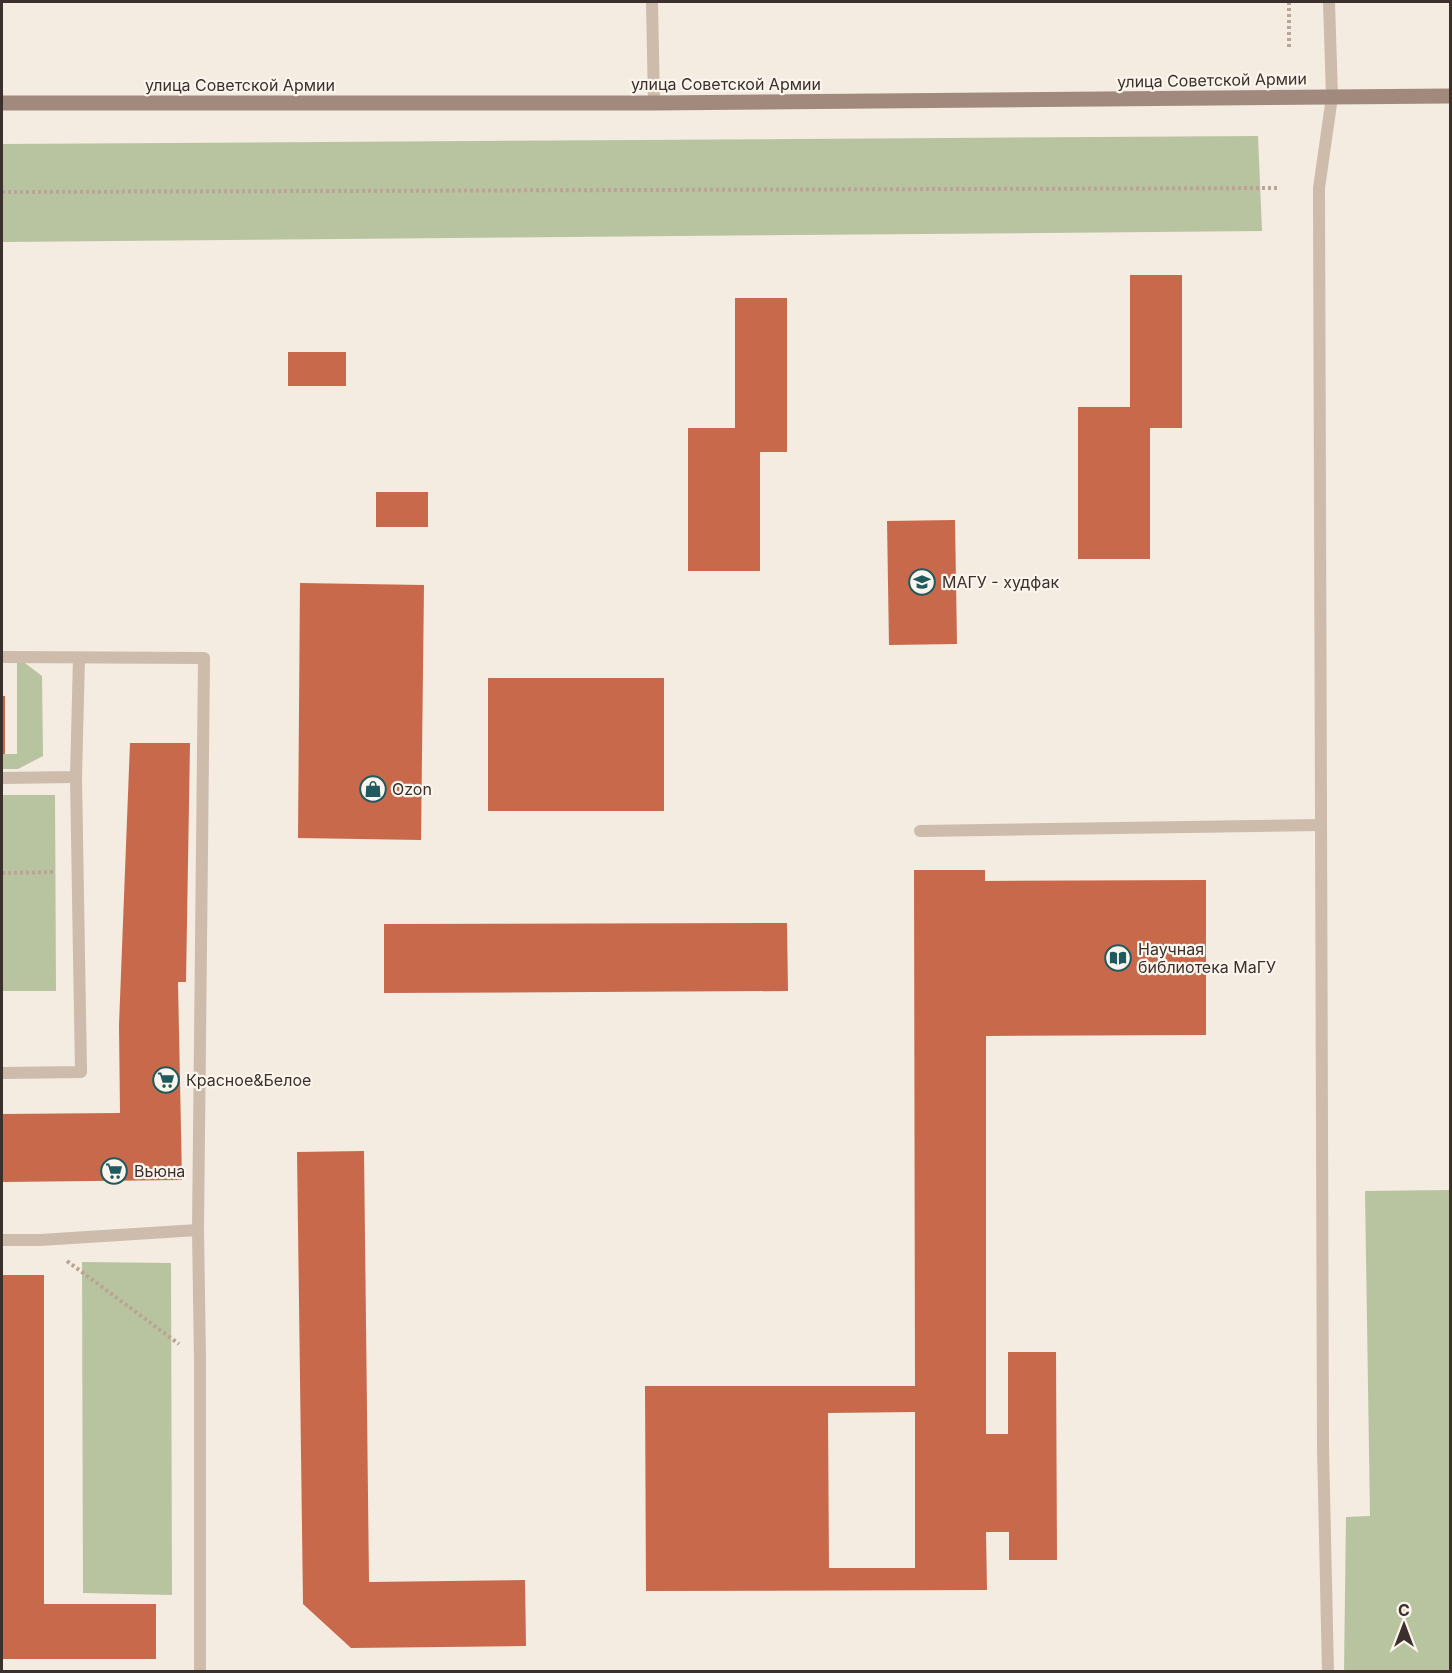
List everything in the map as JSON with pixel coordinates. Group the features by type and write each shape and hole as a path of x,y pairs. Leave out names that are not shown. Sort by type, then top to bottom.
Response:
{"main road":[{"name":"улица Советской Армии","path":"2,103 654,103 1450,96"}],"lane":[{"path":"652,2 654,103"},
{"path":"1328,1671 1323,1435 1319,188 1332,97 1329,2"},
{"path":"2,657 204,657 198,1230 200,1671"},
{"path":"2,1073 81,1072 76,777 79,657"},
{"path":"2,778 76,777"},
{"path":"920,831 1321,825"},
{"path":"2,1240 40,1240 198,1230"}],"path":[{"path":"1289,2 1289,48"},
{"path":"2,192 1279,188"},
{"path":"2,873 55,872"},
{"path":"40,1240 200,1360"}],"green space":[{"path":"1258,136 1262,231 2,242 2,144"},
{"path":"17,657 42,676 43,756 18,769 2,769 2,754 17,754"},
{"path":"2,795 55,795 56,991 2,991"},
{"path":"1450,1190 1450,1671 1344,1671 1346,1517 1370,1516 1365,1191"},
{"path":"82,1262 171,1263 172,1595 83,1593"}],"building":[{"path":"1130,275 1182,275 1182,428 1150,428 1150,559 1078,559 1078,407 1130,407"},
{"path":"735,298 787,298 787,452 760,452 760,571 688,571 688,428 735,428"},
{"path":"288,352 346,352 346,386 288,386"},
{"path":"376,492 428,492 428,527 376,527"},
{"name":"МАГУ - худфак","path":"955,520 957,644 889,645 887,521"},
{"path":"300,583 424,585 421,840 298,838"},
{"path":"488,678 664,678 664,811 488,811"},
{"path":"2,696 5,696 5,754 2,754"},
{"path":"130,743 190,743 186,982 178,982 182,1180 2,1182 2,1114 120,1113 119,1025"},
{"path":"914,870 985,870 985,881 1206,880 1206,1035 986,1036 986,1434 1008,1434 1008,1352 1056,1352 1057,1560 1009,1560 1009,1532 986,1532 987,1590 646,1591 645,1386 915,1386","holes":["915,1412 915,1568 829,1568 828,1413"]},
{"path":"787,923 788,991 384,993 384,924"},
{"path":"364,1151 369,1582 525,1580 526,1646 351,1648 303,1604 297,1152"},
{"path":"2,1275 44,1275 44,1604 156,1604 156,1659 2,1659"}],"place":[{"name":"МАГУ - худфак","path":"922,582"},
{"name":"Ozon","path":"373,789"},
{"name":"Научная библиотека МаГУ","path":"1118,958"},
{"name":"Красное&Белое","path":"166,1080"},
{"name":"Вьюна","path":"114,1171"}]}
